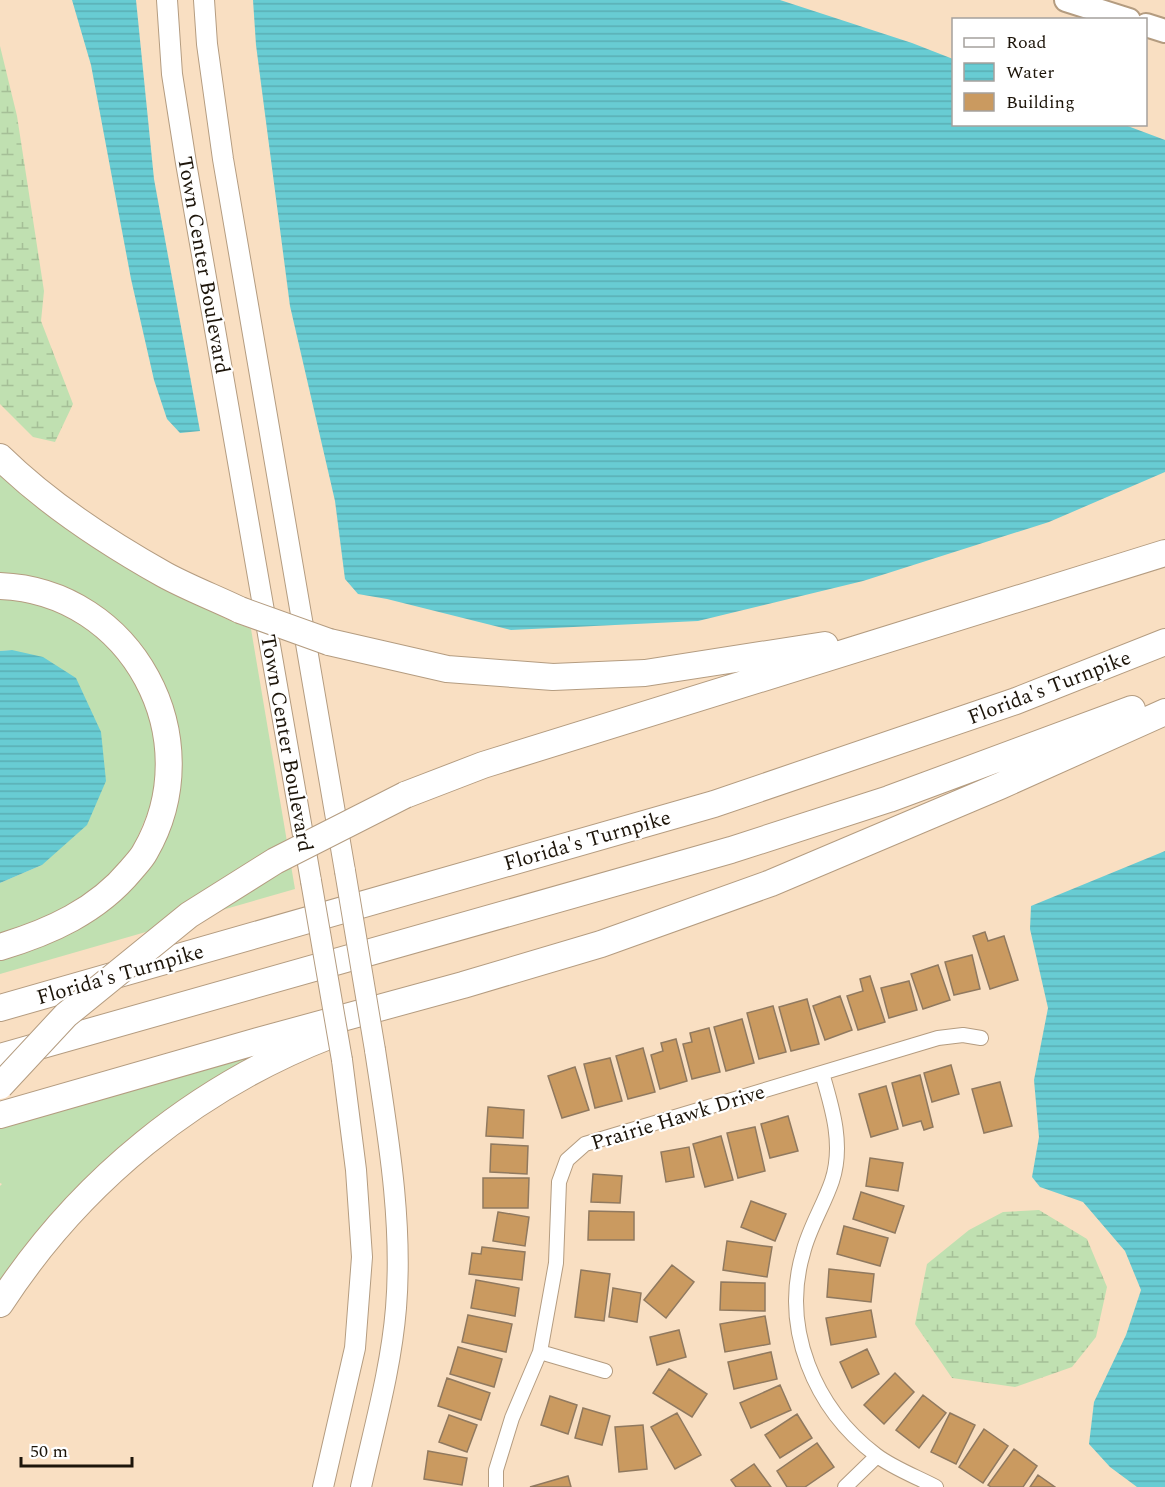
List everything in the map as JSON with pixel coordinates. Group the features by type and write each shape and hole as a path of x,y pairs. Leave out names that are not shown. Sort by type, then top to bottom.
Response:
{"highway":[{"path":"0,457 72,517 167,576 240,610 328,642 447,669 553,678 645,674 875,637 981,610"},
{"path":"0,1086 66,1015 189,915 275,861 405,795 483,765 1165,553"},
{"path":"0,586 44,593 75,606 104,625 130,651 150,681 163,715 170,752 168,786 160,820 145,853 121,882 97,903 58,927 0,947"},
{"name":"Florida's Turnpike","path":"0,1008 714,804 1016,701 1165,642"},
{"path":"0,1057 731,850 889,799 1165,697"},
{"path":"0,1115 601,944 771,883 1000,786 1165,712"},
{"path":"0,1304 15,1280 58,1226 105,1177 154,1134 205,1099 305,1045 463,985"}],"main road":[{"name":"Town Center Boulevard","path":"166,0 172,74 186,163 342,1060 356,1170 362,1257 355,1348 323,1487"},
{"name":"Town Center Boulevard","path":"204,0 207,44 223,159 345,871 392,1162 398,1237 396,1308 388,1371 361,1487"},
{"path":"1066,0 1123,18"},
{"path":"1147,25 1165,31"}],"street":[{"name":"Prairie Hawk Drive","path":"496,1487 496,1470 512,1418 540,1352 556,1263 560,1182 567,1160 585,1144 938,1038 963,1035 981,1038"},
{"path":"822,1073 832,1106 838,1139 833,1178 803,1252 795,1295 799,1338 814,1383 840,1423 877,1456 936,1487"},
{"path":"540,1352 604,1371"},
{"path":"845,1487 877,1456"}],"green space":[{"path":"0,46 17,116 44,291 41,321 73,404 55,442 33,437 0,404"},
{"path":"0,472 122,562 224,618 251,629 295,889 0,974 0,960 27,952 62,935 172,818 178,785 179,751 175,719 165,688 150,659 130,633 105,611 67,589 0,576"},
{"path":"0,597 44,604 93,630 134,675 157,741 155,795 131,853 117,870 70,909 0,940 0,883 42,865 12,650 0,651"},
{"path":"273,1046 244,1067 0,1284 0,1186 2,1184 0,1183 0,1128"},
{"path":"1039,1210 1087,1239 1107,1287 1096,1337 1072,1367 1015,1387 952,1378 915,1324 927,1264 969,1230 1003,1212"}],"water":[{"path":"72,0 136,0 154,179 200,431 180,433 167,419 154,380 131,279 91,65"},
{"path":"253,0 780,0 912,43 952,59 952,126 1128,126 1165,140 1165,472 1049,522 863,581 698,621 511,630 358,594 345,579 335,501 290,306 256,45"},
{"path":"12,650 43,657 76,678 101,732 106,781 87,825 42,865 0,883 0,651"},
{"path":"1165,851 1165,1487 1137,1487 1110,1467 1089,1444 1094,1402 1126,1335 1141,1290 1125,1251 1083,1202 1040,1187 1032,1177 1039,1137 1034,1080 1048,1008 1030,929 1031,906"}],"building":[{"path":"985,932 988,941 1004,936 1018,980 990,989 973,936"},
{"path":"972,955 980,989 954,995 945,962"},
{"path":"938,965 950,1000 923,1009 911,974"},
{"path":"870,976 885,1022 858,1030 847,996 863,991 860,979"},
{"path":"909,981 917,1010 889,1018 881,988"},
{"path":"840,996 852,1030 825,1040 813,1006"},
{"path":"807,999 819,1044 791,1051 779,1007"},
{"path":"773,1006 786,1052 759,1059 747,1013"},
{"path":"742,1019 754,1063 726,1071 714,1027"},
{"path":"709,1028 720,1072 692,1079 683,1044 692,1042 690,1033"},
{"path":"676,1039 687,1081 660,1089 651,1055 663,1051 661,1043"},
{"path":"643,1048 655,1092 628,1099 616,1056"},
{"path":"610,1058 622,1101 595,1108 584,1064"},
{"path":"951,1065 959,1094 932,1102 924,1073"},
{"path":"575,1067 589,1110 562,1118 548,1076"},
{"path":"920,1075 933,1127 924,1130 921,1121 903,1126 892,1083"},
{"path":"1000,1082 1012,1126 984,1133 972,1089"},
{"path":"886,1086 898,1129 871,1137 859,1094"},
{"path":"488,1107 524,1110 523,1138 486,1136"},
{"path":"788,1116 798,1151 770,1158 761,1124"},
{"path":"755,1127 765,1171 738,1178 727,1133"},
{"path":"721,1136 733,1180 705,1187 693,1144"},
{"path":"491,1144 528,1146 527,1174 490,1172"},
{"path":"689,1147 694,1177 666,1182 661,1152"},
{"path":"870,1158 903,1163 898,1191 866,1186"},
{"path":"593,1174 622,1176 620,1203 591,1202"},
{"path":"483,1178 529,1178 528,1208 483,1208"},
{"path":"861,1192 904,1206 895,1233 853,1219"},
{"path":"751,1201 786,1214 775,1241 741,1227"},
{"path":"589,1211 634,1212 634,1240 588,1240"},
{"path":"498,1212 529,1217 525,1246 493,1241"},
{"path":"844,1226 888,1238 880,1266 837,1254"},
{"path":"727,1241 772,1247 767,1277 723,1270"},
{"path":"482,1247 525,1252 522,1280 469,1274 472,1253 481,1254"},
{"path":"672,1265 694,1282 666,1318 644,1300"},
{"path":"829,1269 874,1274 871,1302 827,1297"},
{"path":"581,1270 610,1274 604,1321 575,1317"},
{"path":"476,1280 519,1288 515,1316 471,1308"},
{"path":"721,1282 765,1283 765,1311 720,1310"},
{"path":"613,1288 641,1293 637,1322 609,1317"},
{"path":"871,1310 876,1337 831,1345 826,1318"},
{"path":"468,1315 512,1324 506,1352 462,1342"},
{"path":"765,1316 770,1344 725,1352 720,1324"},
{"path":"679,1330 686,1357 657,1365 650,1337"},
{"path":"458,1347 502,1359 494,1387 450,1374"},
{"path":"867,1349 879,1374 852,1388 840,1362"},
{"path":"771,1352 777,1379 734,1389 728,1362"},
{"path":"669,1369 707,1394 692,1417 653,1393"},
{"path":"895,1373 914,1392 884,1424 864,1405"},
{"path":"447,1378 490,1393 481,1420 438,1406"},
{"path":"780,1385 791,1410 751,1428 740,1403"},
{"path":"923,1395 946,1413 919,1448 896,1430"},
{"path":"550,1396 577,1405 568,1434 541,1425"},
{"path":"583,1408 610,1416 602,1445 575,1438"},
{"path":"677,1413 701,1455 675,1469 651,1427"},
{"path":"950,1413 975,1425 956,1464 931,1452"},
{"path":"797,1414 812,1438 780,1458 765,1435"},
{"path":"449,1415 477,1425 467,1452 439,1442"},
{"path":"643,1425 647,1469 619,1472 615,1427"},
{"path":"984,1429 1008,1446 983,1483 959,1467"},
{"path":"817,1443 834,1467 805,1487 787,1487 777,1471"},
{"path":"1014,1449 1037,1466 1023,1487 991,1487 988,1485"},
{"path":"428,1451 467,1458 462,1485 424,1479"},
{"path":"754,1464 771,1487 736,1487 731,1480"},
{"path":"1038,1475 1055,1487 1030,1487"},
{"path":"568,1476 571,1487 530,1487"}]}
